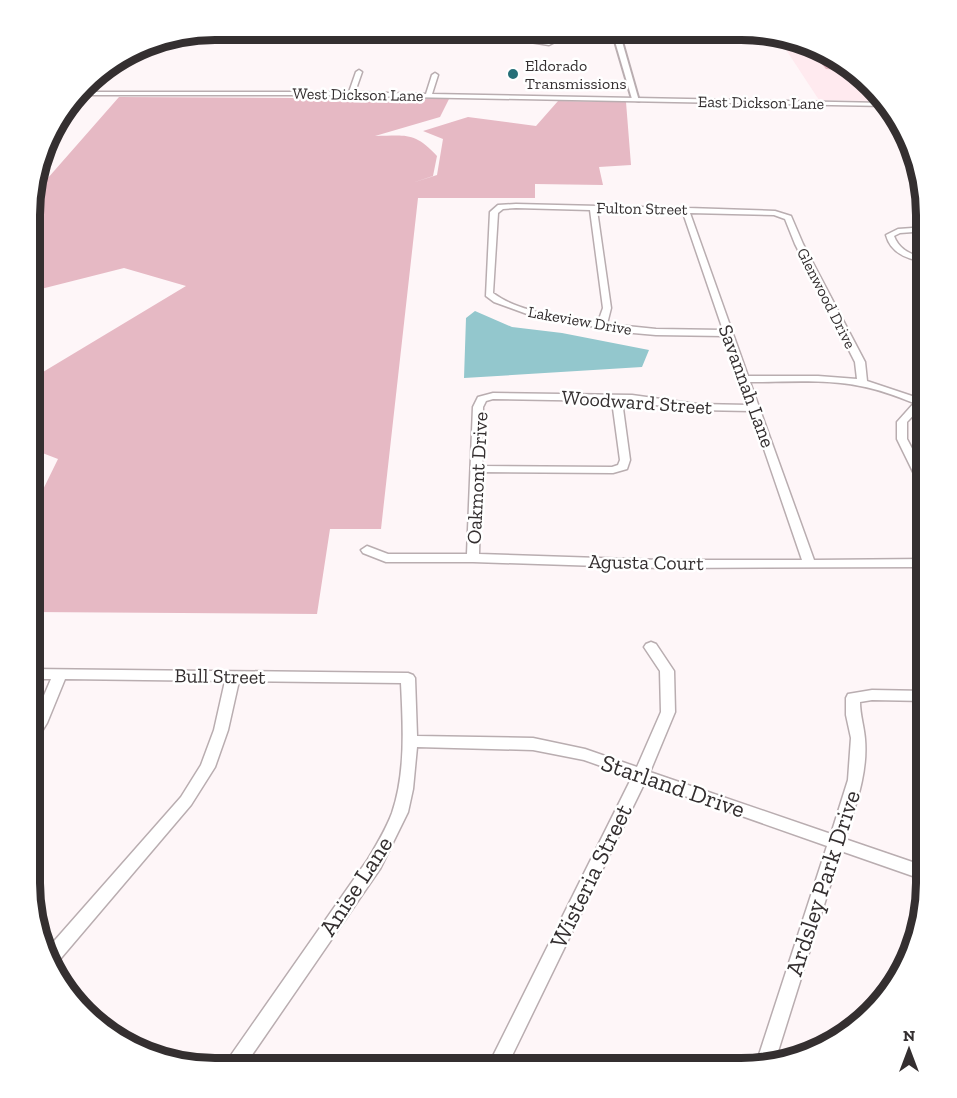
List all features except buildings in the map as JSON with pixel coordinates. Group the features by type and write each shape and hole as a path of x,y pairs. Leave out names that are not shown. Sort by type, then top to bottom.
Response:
{"street":[{"path":"618,40 636,99"},
{"path":"351,94 359,72"},
{"path":"428,96 435,75"},
{"path":"573,98 574,86"},
{"name":"West Dickson Lane","path":"90,94 351,94 636,99"},
{"name":"East Dickson Lane","path":"636,99 876,105"},
{"name":"Fulton Street","path":"501,207 685,209 783,215"},
{"name":"Lakeview Drive","path":"501,207 494,212 489,294 497,300 530,312 602,325 656,332 728,333"},
{"path":"593,207 607,308 602,325"},
{"name":"Savannah Lane","path":"685,209 809,563"},
{"name":"Glenwood Drive","path":"783,215 788,218 860,362 861,383"},
{"path":"916,230 898,231 890,235 890,240 897,248 916,257"},
{"path":"745,379 830,379 861,383 916,401"},
{"name":"Woodward Street","path":"482,399 493,396 617,398 697,407 756,408"},
{"path":"476,469 614,470 623,467 625,460 617,398"},
{"name":"Oakmont Drive","path":"473,558 478,407 482,399"},
{"path":"916,409 902,422 902,438 916,466"},
{"name":"Agusta Court","path":"368,550 386,558 473,558 660,564 916,563"},
{"name":"Wisteria Street","path":"501,1057 641,775 668,712 667,671 651,647"},
{"name":"Bull Street","path":"41,674 408,678"},
{"path":"41,721 60,674"},
{"path":"55,952 192,793 208,767 221,730 233,676"},
{"name":"Anise Lane","path":"239,1057 374,864 391,833 402,805 410,741 408,678"},
{"name":"Ardsley Park Drive","path":"768,1055 856,780 858,738 853,715 853,698 872,695 916,696"},
{"name":"Starland Drive","path":"410,741 533,744 585,755 916,870"}],"shaded area":[{"path":"783,45 808,54 839,70 873,101 819,100"},
{"path":"817,58 839,70 826,69"},
{"path":"91,97 68,121 84,100"},
{"path":"119,97 449,99 440,117 375,136 409,137 422,142 437,156 433,176 412,183 437,175 443,139 423,131 468,117 536,126 558,101 626,102 631,165 599,167 603,185 535,184 535,198 418,198 381,529 330,529 317,614 41,612 41,494 58,459 41,452 41,373 186,286 124,268 41,289 41,216 44,183"}],"water":[{"path":"475,311 512,327 562,333 649,350 642,367 464,378 466,318"}],"place":[{"name":"Eldorado Transmissions","path":"513,74"}]}
